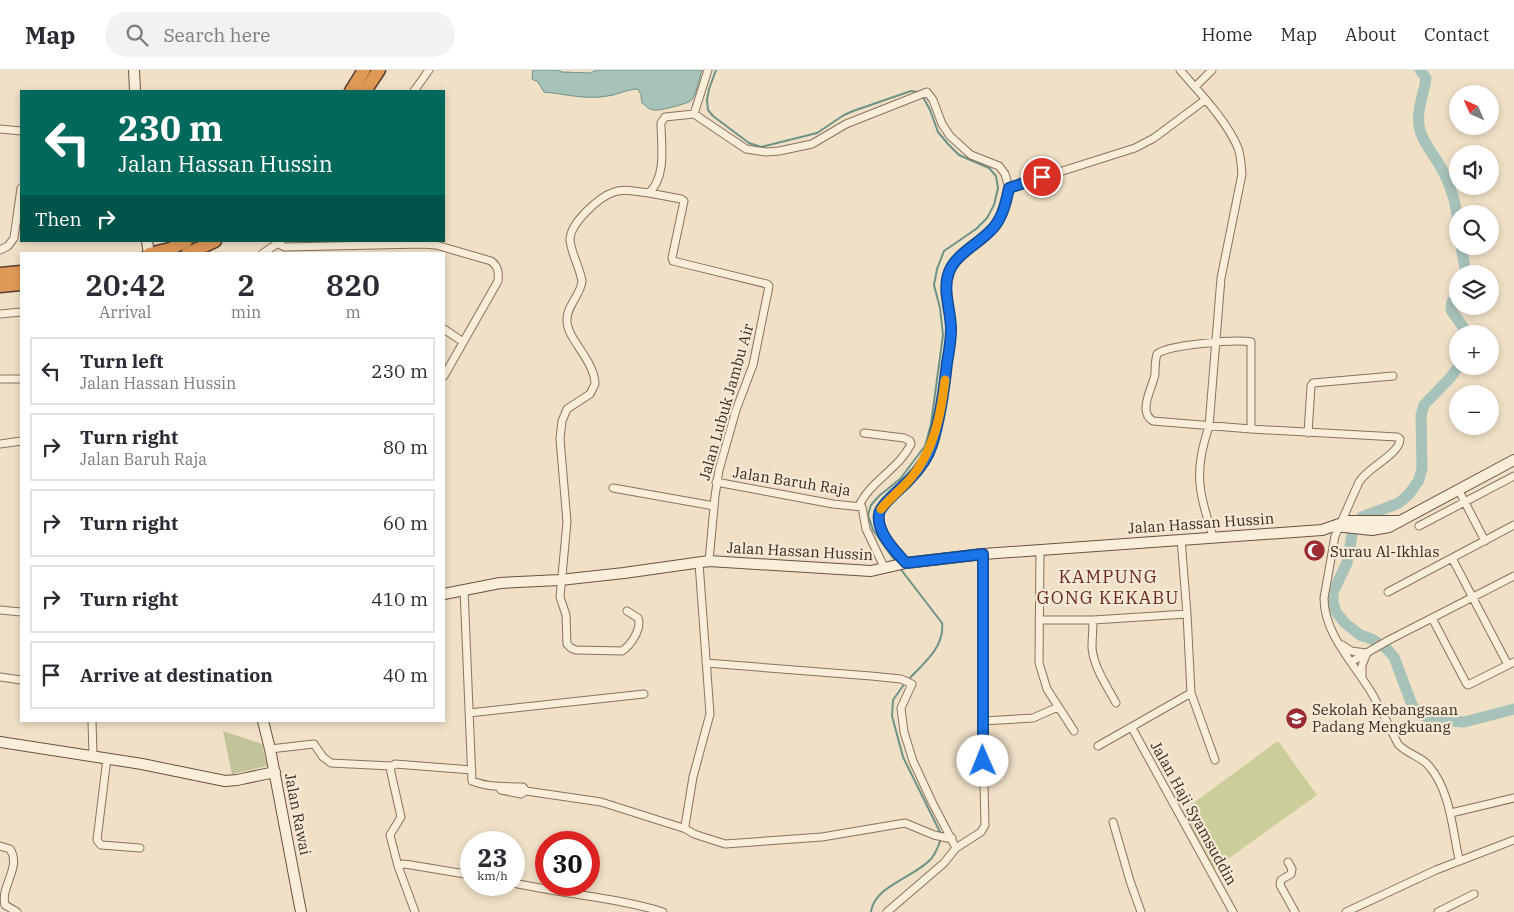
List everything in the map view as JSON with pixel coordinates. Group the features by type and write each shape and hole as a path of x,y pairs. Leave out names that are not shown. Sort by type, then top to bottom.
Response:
{"highway":[{"path":"351,90 364,70"},
{"path":"366,90 379,70"},
{"path":"157,252 170,249 184,242"},
{"path":"190,252 213,242"},
{"path":"0,274 20,272"},
{"path":"0,286 20,284"}],"street":[{"path":"134,70 135,90"},
{"path":"415,90 429,70"},
{"path":"694,114 708,70"},
{"path":"1180,70 1232,136 1238,149 1242,174 1221,278 1209,426 1203,446 1200,484 1213,537"},
{"path":"1195,87 1212,70"},
{"path":"627,611 638,618 639,623 631,643 625,649 618,651 576,650 570,648 567,644 567,619 560,597 566,522 560,439 562,421 566,409 590,394 595,384 592,368 567,325 568,312 582,281 571,243 571,234 586,212 606,196 623,190 649,193 656,184 660,170 661,121 665,117 694,114 746,149 766,152 778,151 812,144 846,124 926,92 930,94 942,124 960,147 971,155 999,166 1005,174 1009,188 1002,214 995,227 955,262 949,270 946,287 951,330 949,350 944,394 931,447 926,458 911,479 884,505 879,514 885,536 904,563"},
{"path":"1009,188 1135,148 1154,138 1205,100"},
{"path":"0,129 20,131"},
{"name":"Jalan Lubuk Jambu Air","path":"649,193 681,198 684,201 672,258 673,262 768,284 769,288 753,365 736,410 716,482 714,506 704,562 706,663 710,714 692,777 684,828"},
{"path":"0,250 8,246 14,238 20,195"},
{"path":"265,252 279,243 282,246 297,250 408,244 436,246 486,258 491,261 499,272 498,281 445,374"},
{"path":"405,252 408,244"},
{"path":"0,314 20,312"},
{"path":"445,330 463,342"},
{"path":"1251,429 1251,343 1249,341 1217,342 1168,348 1159,352 1155,359 1155,374 1146,411 1151,421 1251,429 1397,437 1400,440 1391,453 1363,474 1358,482 1342,525 1335,536 1324,598 1326,617 1337,640 1363,679 1398,744 1428,765 1434,772 1451,813 1459,860"},
{"path":"1308,432 1311,386 1313,383 1393,376"},
{"path":"0,379 20,379"},
{"path":"864,433 904,438 910,441 911,444 897,463 864,496 861,507 866,529 888,568"},
{"path":"0,444 20,441"},
{"name":"Jalan Hassan Hussin","path":"445,594 515,581 560,580 704,562 871,571 904,563 983,554 1312,531 1342,525 1389,528 1514,460"},
{"path":"1419,526 1514,476"},
{"name":"Jalan Baruh Raja","path":"716,482 832,504 861,507"},
{"path":"612,488 714,506"},
{"path":"1458,490 1485,541"},
{"path":"1388,592 1514,526"},
{"path":"1181,539 1191,693 1215,760"},
{"path":"1040,550 1038,653 1040,667 1047,689 1074,732"},
{"path":"887,912 944,863 956,848 981,832 985,825 983,554"},
{"path":"1432,618 1468,685 1511,663 1452,558"},
{"path":"1351,662 1389,640 1514,577"},
{"path":"464,590 472,780 480,784 499,787 501,790 521,794 526,791 602,802 684,828 694,834 725,844 822,836 906,823 934,835 950,838"},
{"path":"0,610 20,612"},
{"path":"1039,620 1093,620 1187,614"},
{"path":"1093,620 1092,647 1094,658 1116,703"},
{"path":"1337,640 1351,651 1368,652"},
{"path":"1363,679 1362,665 1368,652"},
{"path":"706,663 820,670 900,679 910,683 912,686 906,694 901,708 904,732 932,802 956,848"},
{"path":"0,677 20,680"},
{"path":"1098,746 1191,693"},
{"path":"469,713 644,694"},
{"path":"983,721 1033,718 1058,707"},
{"path":"92,722 93,755"},
{"name":"Jalan Rawai","path":"263,722 275,772 301,912"},
{"name":"Jalan Haji Syamsuddin","path":"1132,728 1233,912"},
{"path":"0,742 93,755 225,781 275,772"},
{"path":"270,749 314,744 323,758 331,763 472,770"},
{"path":"107,758 97,840 101,845 140,848"},
{"path":"393,765 390,769 401,817 390,835 398,866 416,912"},
{"path":"1451,813 1514,798"},
{"path":"1113,822 1141,912"},
{"path":"1346,912 1360,909 1459,860 1514,840"},
{"path":"0,846 10,848 14,855 13,868 4,902 9,908 17,912"},
{"path":"1288,862 1292,868 1291,874 1281,880 1280,885 1295,912"},
{"path":"398,866 404,864 460,873"},
{"path":"525,886 636,904 663,912"},
{"path":"1438,912 1474,894"}],"green space":[{"path":"223,731 262,744 267,766 232,774"},
{"path":"1278,741 1317,795 1214,869 1181,812"}],"water":[{"path":"533,70 590,73 597,70 702,70 692,100 655,110 649,109 642,103 638,89 599,97 544,92 538,82 532,79"}],"waterway":[{"path":"716,70 709,89 708,110 713,116 749,143 761,147 817,133 853,111 911,91 918,92"},
{"path":"1420,70 1426,78 1419,110 1421,134 1449,184 1455,205"},
{"path":"895,561 873,530 868,515 871,505 900,479 925,446 931,424 943,335 940,308 934,285 937,269 944,251 976,229 987,218 994,205 998,188 996,176 989,168 959,155 938,132 922,95"},
{"path":"1463,255 1464,265"},
{"path":"1455,315 1462,325"},
{"path":"1452,375 1424,405 1421,415 1422,468 1419,480 1409,494 1399,503 1362,517 1354,525 1347,563 1333,592 1333,602 1336,612 1345,623 1360,635 1372,639 1387,649 1394,657 1412,705 1419,714 1437,720 1464,722 1514,709"},
{"path":"899,567 942,623 942,632 937,647 908,680"},
{"path":"905,683 893,700 892,716 903,757 941,834"},
{"path":"871,912 879,895 931,859 941,838"}],"slow traffic":[{"path":"881,509 911,479 926,458 931,447 944,394 945,380"}],"place":[{"name":"Surau Al-Ikhlas","path":"1314,551"},
{"name":"Sekolah Kebangsaan Padang Mengkuang","path":"1296,718"}],"district":[{"name":"KAMPUNG GONG KEKABU","path":"1108,586"}],"route":[{"path":"983,761 983,554 906,563 885,536 879,514 884,505 911,479 926,458 931,447 944,394 949,350 951,330 946,287 949,270 955,262 995,227 1002,214 1009,188 1042,177"}]}
